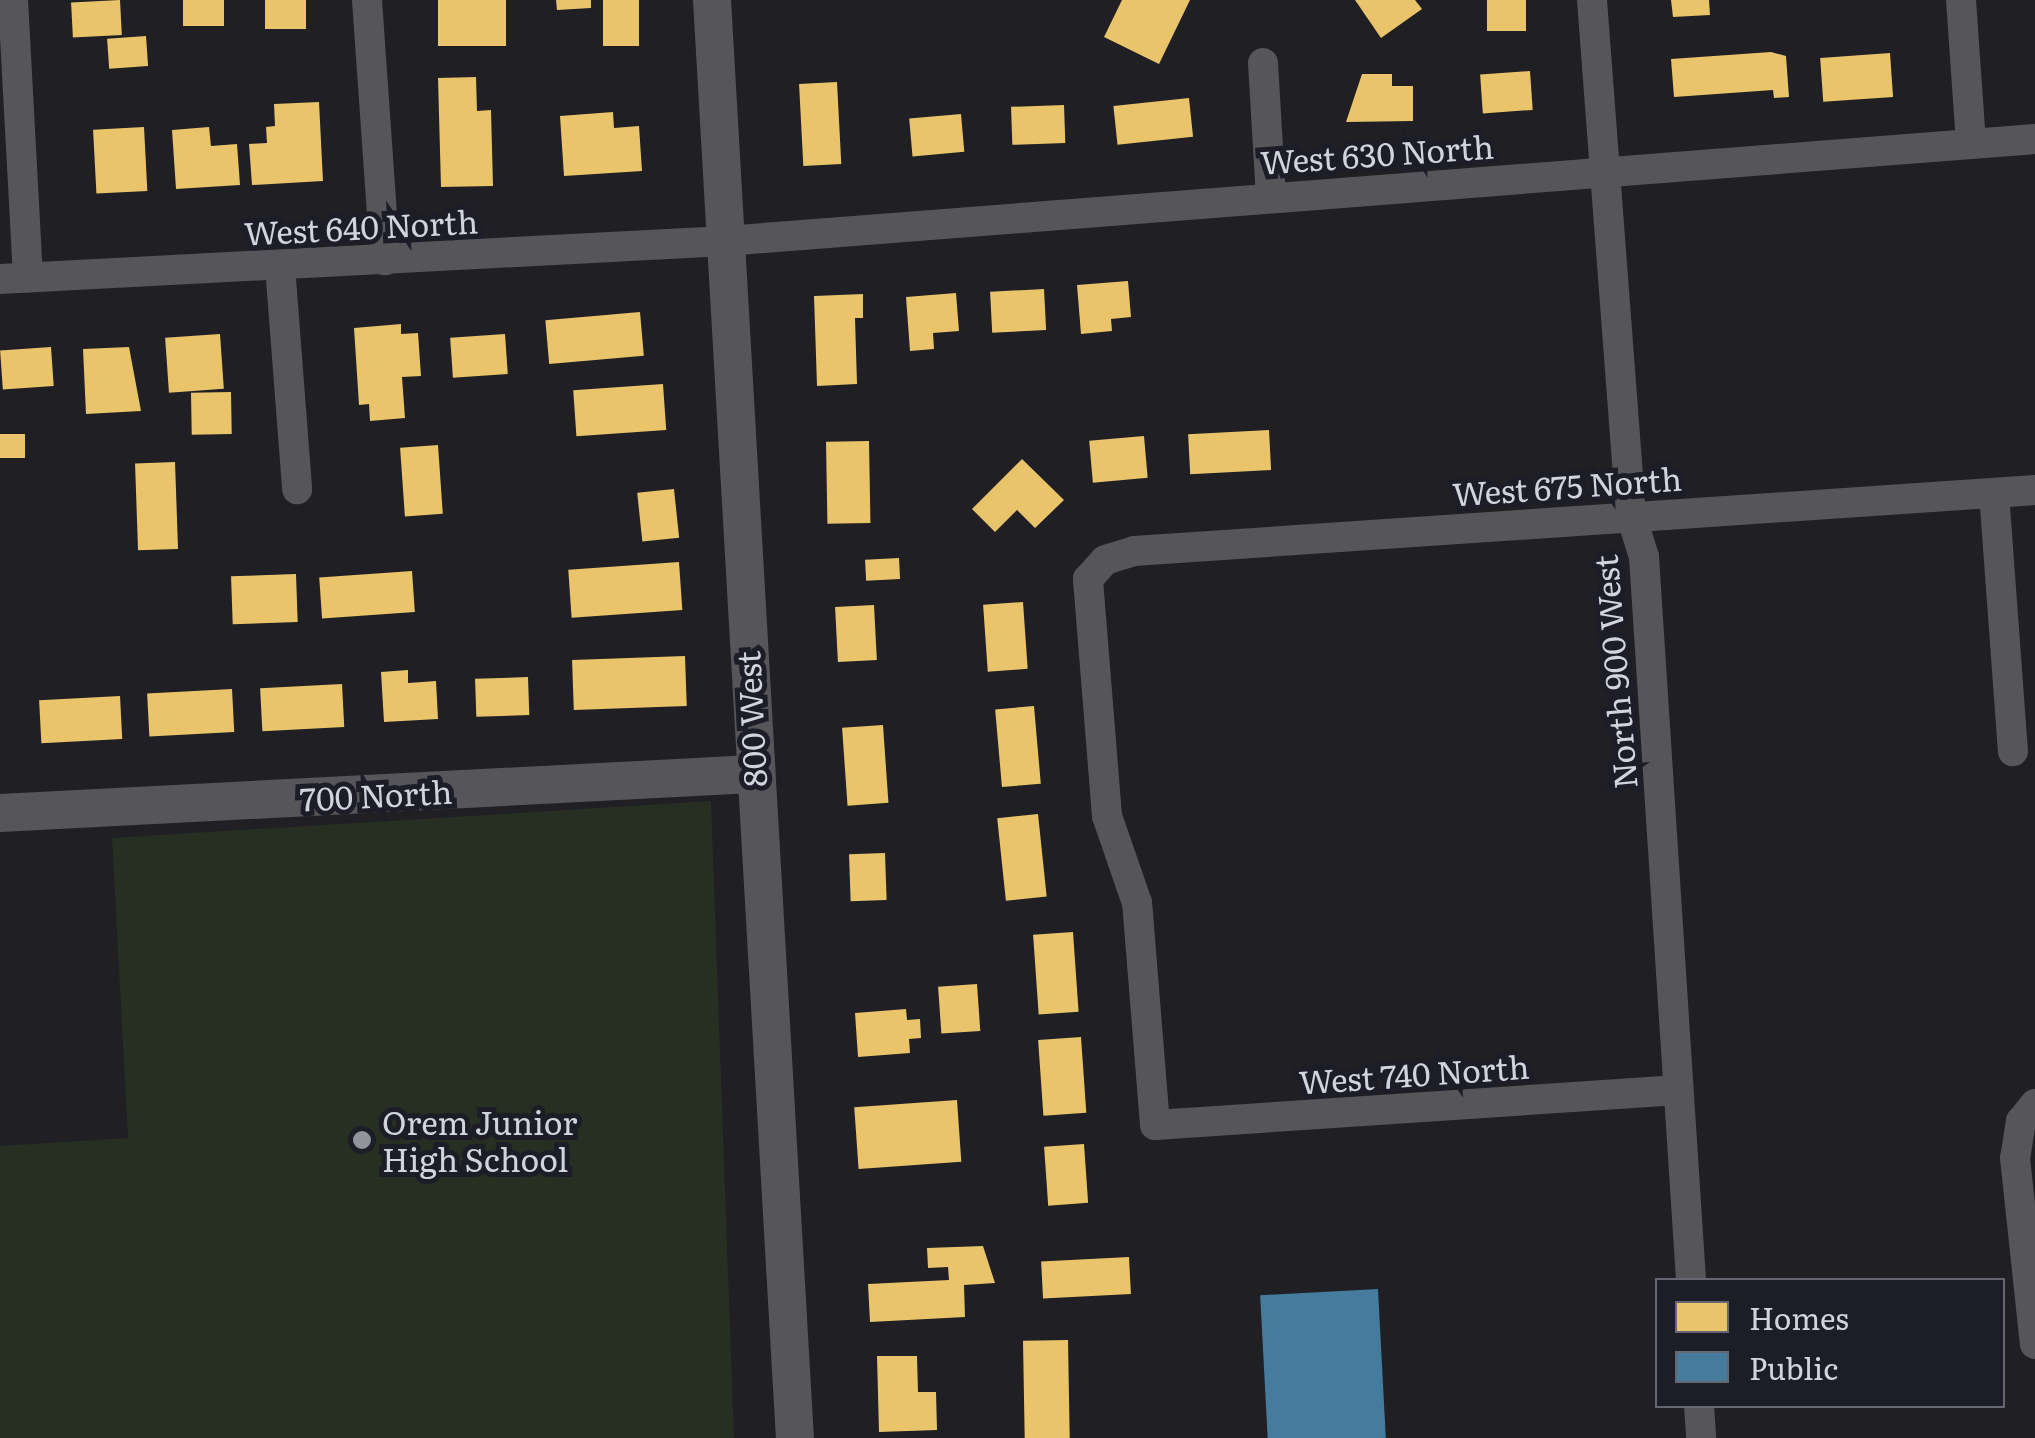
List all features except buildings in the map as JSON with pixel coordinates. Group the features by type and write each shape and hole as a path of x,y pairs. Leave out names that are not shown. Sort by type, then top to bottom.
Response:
{"street":[{"path":"13,0 14,278"},
{"path":"367,0 385,260"},
{"name":"800 West","path":"712,0 753,774 795,1438"},
{"name":"North 900 West","path":"1592,0 1631,515 1644,557 1690,1278"},
{"path":"1961,0 1971,143"},
{"path":"1263,63 1271,196"},
{"name":"West 630 North","path":"725,241 2035,139"},
{"name":"West 640 North","path":"14,278 725,241"},
{"path":"280,266 297,488"},
{"name":"West 675 North","path":"1155,1125 1137,903 1107,816 1088,579 1106,560 1134,551 2035,490"},
{"path":"1994,493 2013,751"},
{"name":"700 North","path":"0,813 753,774"},
{"name":"West 740 North","path":"1155,1125 1678,1090"},
{"path":"2035,1104 2022,1121 2015,1158 2035,1344"},
{"path":"1699,1408 1702,1438"}],"green space":[{"name":"Orem Junior High School","path":"711,801 734,1438 0,1438 0,1146 128,1138 112,838"}],"place":[{"name":"Orem Junior High School","path":"362,1140"}]}
